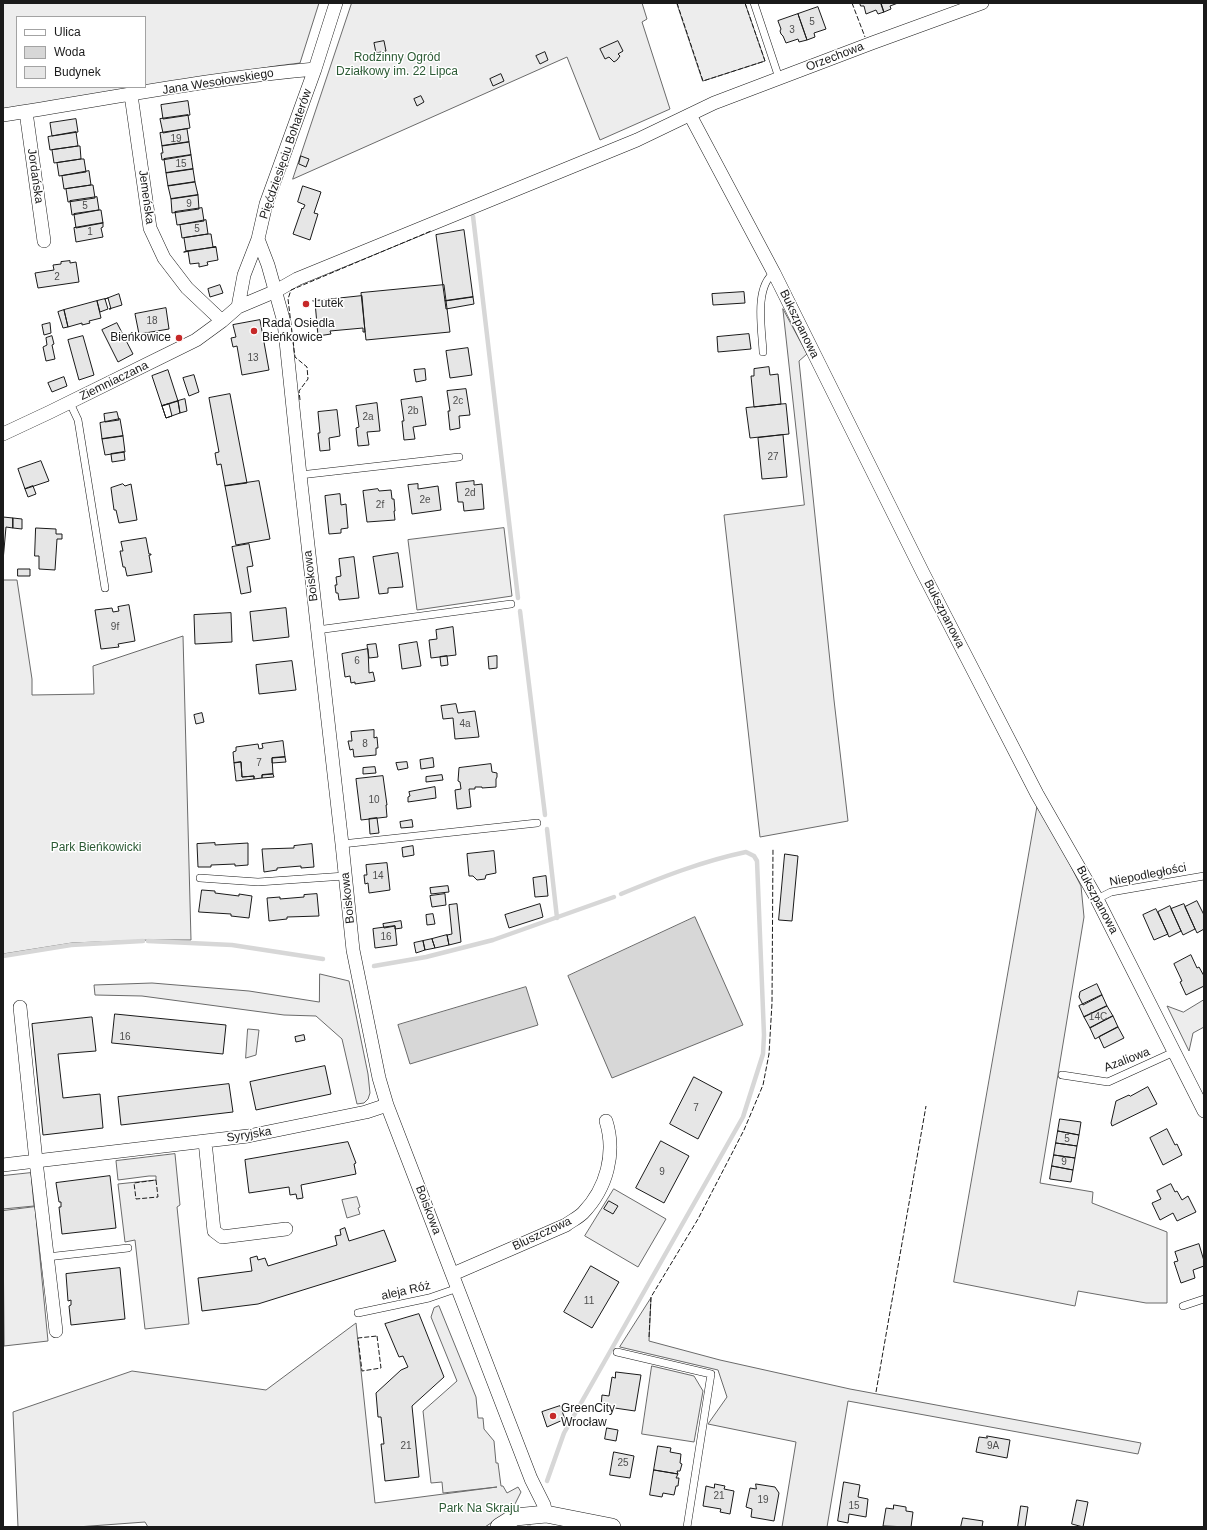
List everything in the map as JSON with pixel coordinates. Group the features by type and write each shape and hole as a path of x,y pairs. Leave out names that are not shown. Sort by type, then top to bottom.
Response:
{"street":[{"name":"Pięćdziesięciu Bohaterów","path":"238,308 244,275 258,239 266,204 316,69 336,3"},
{"name":"Orzechowa","path":"238,308 276,291 297,279 637,140 714,103 982,3"},
{"name":"Jana Wesołowskiego","path":"3,115 224,80 316,69"},
{"name":"Jemeńska","path":"131,95 150,228 164,258 182,282 222,321"},
{"name":"Jordańska","path":"26,112 44,241"},
{"name":"Bukszpanowa","path":"690,115 774,272 933,594 1038,794 1097,899 1204,1111"},
{"name":"Boiskowa","path":"258,239 268,265 284,322 355,962 379,1078 387,1105 531,1479 544,1505 546,1514"},
{"path":"222,321 238,308"},
{"name":"Ziemniaczana","path":"3,434 182,348 196,340 222,321"},
{"path":"20,1007 56,1331"},
{"name":"Syryjska","path":"3,1165 248,1136 332,1120 366,1112 387,1105"},
{"name":"Bluszczowa","path":"453,1274 566,1225 582,1214 597,1196 609,1169 610,1132 606,1121"},
{"path":"205,1141 214,1231 222,1237 286,1229"},
{"path":"499,1527 515,1517 546,1514 612,1527"}],"lane":[{"path":"754,3 779,78"},
{"path":"763,352 760,298 768,277 774,272"},
{"path":"70,403 78,420 105,588"},
{"path":"300,475 459,457"},
{"path":"318,630 510,604"},
{"path":"342,844 537,823"},
{"path":"200,878 258,882 345,876"},
{"name":"Niepodległości","path":"1097,899 1111,892 1204,876"},
{"name":"Azaliowa","path":"1062,1075 1108,1082 1174,1052"},
{"path":"47,1257 128,1248"},
{"name":"aleja Róż","path":"358,1313 429,1298 458,1288"},
{"path":"1183,1306 1204,1299"},
{"path":"617,1352 711,1374 687,1527"}],"shaded area":[{"name":"Rodzinny Ogród Działkowy im. 22 Lipca","path":"3,3 319,3 300,63 146,87 146,16 16,16 16,88 142,88 3,109"},
{"name":"Rodzinny Ogród Działkowy im. 22 Lipca","path":"352,3 642,3 647,19 642,22 670,109 600,140 567,57 293,179"},
{"path":"677,3 745,3 765,61 703,81"},
{"path":"783,309 807,354 799,361 848,821 760,837 724,515 804,505"},
{"path":"504,528 512,596 417,610 408,540"},
{"name":"Park Bieńkowicki","path":"3,580 17,580 32,679 32,695 94,694 93,666 183,636 191,940 72,943 3,954"},
{"path":"1038,802 1081,886 1084,917 1040,1183 1093,1192 1092,1203 1167,1232 1167,1303 1146,1303 1078,1291 1075,1306 954,1282"},
{"path":"320,974 349,981 368,1074 370,1093 368,1099 364,1103 357,1104 342,1039 316,1016 284,1015 142,996 95,995 94,985 152,983 249,991 319,1002"},
{"path":"1204,1000 1204,1027 1193,1033 1189,1051 1167,1006 1183,1012"},
{"path":"248,1029 259,1030 256,1055 246,1058"},
{"path":"175,1154 180,1205 177,1207 189,1324 145,1329 135,1240 125,1242 118,1184 156,1180 156,1176 118,1180 116,1161"},
{"path":"31,1173 34,1206 3,1209 3,1176"},
{"path":"614,1189 666,1219 638,1267 585,1236"},
{"path":"357,1197 360,1207 358,1208 360,1214 347,1218 342,1200"},
{"path":"35,1207 48,1341 4,1346 3,1211"},
{"path":"651,1298 649,1341 720,1360 850,1389 1141,1443 1138,1454 848,1401 827,1527 782,1527 796,1442 708,1424 727,1397 718,1370 620,1347"},
{"path":"439,1306 476,1397 478,1418 483,1418 484,1429 494,1441 496,1463 498,1463 501,1486 503,1486 507,1493 518,1487 521,1492 513,1508 485,1527 148,1527 145,1522 77,1527 18,1527 13,1412 132,1371 266,1390 356,1323 375,1503 497,1487 443,1493 442,1482 431,1483 423,1411 457,1381 431,1317 434,1308"},
{"path":"652,1366 694,1376 703,1391 694,1442 642,1434"}],"water":[{"path":"695,917 743,1025 612,1078 568,976"},
{"path":"526,987 538,1025 410,1064 398,1025"}],"building":[{"path":"860,3 881,3 884,12 878,14 876,10 866,14 864,6 861,6"},
{"path":"881,3 898,3 890,6 891,9 884,12"},
{"path":"818,7 826,29 814,33 815,37 807,40 798,14"},
{"path":"798,14 807,40 799,42 798,39 786,43 781,34 778,21"},
{"path":"384,41 386,51 376,53 374,43"},
{"path":"618,41 623,51 618,54 620,56 614,62 609,57 605,59 600,49"},
{"path":"545,52 548,60 540,64 536,56"},
{"path":"501,74 504,81 493,86 490,79"},
{"path":"421,96 424,102 417,106 414,99"},
{"path":"188,101 190,115 163,119 161,105"},
{"path":"188,115 190,128 163,133 160,119"},
{"path":"76,119 78,132 52,136 50,123"},
{"path":"187,129 189,142 162,146 160,133"},
{"path":"76,132 78,146 50,150 48,137"},
{"path":"189,142 191,155 162,160 162,146"},
{"path":"80,146 81,159 54,163 52,150"},
{"path":"191,155 193,169 166,173 164,159"},
{"path":"301,156 309,159 306,167 299,164"},
{"path":"84,159 86,172 59,176 57,163"},
{"path":"193,169 195,182 168,186 166,173"},
{"path":"89,171 91,185 64,189 62,176"},
{"path":"195,182 198,195 171,199 168,186"},
{"path":"93,185 95,198 68,202 66,189"},
{"path":"303,186 321,192 314,213 318,214 310,240 293,234 302,208 303,209 305,205 298,202"},
{"path":"198,195 199,209 172,213 171,199"},
{"path":"97,197 99,210 72,215 70,201"},
{"path":"202,208 204,221 177,225 175,212"},
{"path":"101,210 103,223 76,228 74,214"},
{"path":"206,220 208,234 182,238 180,225"},
{"path":"103,223 103,227 101,228 103,237 76,242 74,228"},
{"path":"464,230 473,297 445,301 436,235"},
{"path":"211,234 213,247 216,247 186,251 184,238"},
{"path":"216,247 218,260 207,262 208,265 199,267 199,263 190,264 188,251"},
{"path":"70,261 70,263 76,262 79,282 38,288 35,273 54,270 53,265"},
{"path":"220,285 223,293 210,297 208,289"},
{"path":"444,285 450,332 366,340 361,293"},
{"path":"744,292 745,303 713,305 712,294"},
{"path":"119,294 122,305 111,308 108,298 105,299"},
{"path":"362,296 365,332 363,332 363,328 330,331 331,334 318,336 315,302 313,301"},
{"path":"473,297 474,304 446,309 445,301"},
{"path":"105,299 108,309 100,312 97,301"},
{"path":"97,301 101,318 89,321 90,323 82,325 82,323 68,327 64,310"},
{"path":"166,308 169,329 139,334 135,314"},
{"path":"64,310 68,327 63,328 58,312"},
{"path":"260,320 269,370 242,375 237,346 233,347 231,338 236,337 233,325"},
{"path":"50,323 51,333 44,335 42,325"},
{"path":"117,323 133,354 118,362 102,330"},
{"path":"749,334 751,349 718,352 717,337"},
{"path":"52,336 55,359 46,361 43,347 47,345 46,338"},
{"path":"83,336 94,375 79,380 68,340"},
{"path":"468,348 472,375 450,378 446,351"},
{"path":"769,367 770,375 778,374 781,404 754,407 751,376 754,376 754,369"},
{"path":"425,369 426,380 416,382 414,370"},
{"path":"168,370 178,401 162,406 152,376"},
{"path":"194,375 199,392 189,396 183,378"},
{"path":"64,377 67,386 52,392 48,383"},
{"path":"466,389 470,415 459,416 460,428 450,430 448,411 450,411 447,391"},
{"path":"230,394 247,483 225,486 221,464 217,465 215,453 219,452 209,398"},
{"path":"422,397 426,425 413,427 415,439 404,440 402,421 404,421 401,400"},
{"path":"185,399 187,411 180,413 178,401"},
{"path":"178,401 180,413 166,418 162,406"},
{"path":"377,403 380,431 367,432 369,445 358,446 356,428 359,427 356,406"},
{"path":"169,404 172,416 166,418 162,406"},
{"path":"786,404 789,434 750,438 746,408"},
{"path":"337,410 340,436 329,438 330,450 320,451 318,412"},
{"path":"117,412 119,420 105,422 104,414"},
{"path":"120,419 123,436 102,439 100,423"},
{"path":"783,435 787,477 762,479 758,438"},
{"path":"123,436 125,452 105,455 102,439"},
{"path":"124,452 125,460 112,462 111,454"},
{"path":"41,461 49,481 25,489 18,469"},
{"path":"259,481 270,539 236,545 225,486"},
{"path":"474,481 474,485 482,484 484,509 464,511 463,502 458,502 456,483"},
{"path":"123,484 125,486 131,484 137,520 119,523 116,510 114,510 111,488"},
{"path":"418,484 418,489 438,486 441,510 412,514 408,485"},
{"path":"33,486 36,494 28,497 25,489"},
{"path":"378,489 379,491 391,490 392,499 394,499 395,520 367,522 363,491"},
{"path":"340,494 341,505 346,504 348,528 341,529 341,533 329,534 325,496"},
{"path":"3,517 13,518 13,528 6,527 3,561"},
{"path":"13,518 22,519 22,529 13,528"},
{"path":"36,528 56,529 56,534 62,534 62,539 57,539 55,570 39,569 39,556 35,556"},
{"path":"146,538 149,554 151,554 149,555 152,572 127,576 125,567 123,567 120,551 123,551 121,542"},
{"path":"249,544 253,566 247,567 251,592 241,594 232,547"},
{"path":"398,553 403,587 388,588 388,593 379,594 373,557"},
{"path":"354,557 359,598 339,600 335,585 337,585 336,577 341,576 339,559"},
{"path":"18,569 30,569 30,576 18,576"},
{"path":"129,605 135,641 118,644 119,647 101,649 95,610 112,608 113,612 119,611 118,607"},
{"path":"286,608 289,637 253,641 250,612"},
{"path":"231,613 232,642 195,644 194,615"},
{"path":"453,627 456,655 431,658 429,640 437,639 436,630"},
{"path":"417,642 421,666 402,669 399,645"},
{"path":"376,644 378,657 369,658 367,645"},
{"path":"368,649 369,673 373,672 375,681 355,684 355,682 351,683 350,676 345,677 342,654"},
{"path":"447,656 448,665 441,666 440,657"},
{"path":"497,656 497,668 489,669 488,657"},
{"path":"292,661 296,690 259,694 256,665"},
{"path":"456,704 458,713 475,711 479,737 455,739 453,718 443,719 441,706"},
{"path":"202,713 204,722 196,724 194,715"},
{"path":"374,730 374,738 377,737 378,748 376,748 376,755 354,757 353,749 350,750 348,741 352,741 351,732"},
{"path":"283,741 285,757 272,758 273,774 262,775 262,778 254,779 254,776 242,777 241,762 234,763 233,752 236,751 236,747 258,744 259,749 263,748 262,744"},
{"path":"285,757 286,762 272,763 272,758"},
{"path":"433,758 434,767 421,769 420,760"},
{"path":"241,762 242,777 254,776 254,779 236,781 234,763"},
{"path":"407,762 408,768 398,770 396,763"},
{"path":"491,764 492,772 497,773 496,787 475,787 475,789 469,789 471,807 457,809 455,790 461,789 460,782 458,781 459,768"},
{"path":"375,767 376,773 363,774 363,768"},
{"path":"273,774 274,777 262,778 262,775"},
{"path":"442,775 443,780 426,782 426,777"},
{"path":"383,776 387,817 361,820 356,779"},
{"path":"435,787 436,798 408,802 408,797 410,796 409,792"},
{"path":"377,818 379,833 370,834 369,819"},
{"path":"412,820 413,827 401,828 400,822"},
{"path":"215,843 215,845 248,843 248,865 235,866 235,864 198,867 197,844"},
{"path":"312,844 314,867 301,868 301,866 277,868 277,870 264,872 262,849 294,848 294,846"},
{"path":"413,846 414,855 403,857 402,848"},
{"path":"494,851 496,873 486,875 485,879 477,880 473,876 469,876 467,854"},
{"path":"785,854 798,856 792,921 779,920"},
{"path":"387,863 390,890 369,893 368,883 365,884 364,875 367,875 366,865"},
{"path":"546,876 548,896 535,897 533,878"},
{"path":"448,886 449,892 431,894 430,888"},
{"path":"202,890 239,896 239,894 252,896 249,918 231,916 231,914 199,912"},
{"path":"317,894 319,916 287,917 287,919 269,921 267,898 280,897 280,899 304,897 304,895"},
{"path":"445,894 446,905 432,907 430,896"},
{"path":"1197,901 1204,915 1204,929 1197,933 1185,907"},
{"path":"457,904 461,942 449,945 447,935 452,934 449,905"},
{"path":"540,904 543,917 509,928 505,915"},
{"path":"1184,904 1195,929 1183,935 1171,909"},
{"path":"1170,906 1181,931 1169,937 1158,912"},
{"path":"1156,909 1168,934 1154,940 1143,915"},
{"path":"433,914 435,924 427,925 426,915"},
{"path":"401,921 402,928 395,929 395,926 384,928 383,924"},
{"path":"395,926 397,945 375,948 373,929"},
{"path":"447,935 449,945 435,948 432,939"},
{"path":"432,939 435,948 425,950 423,941"},
{"path":"423,941 425,950 416,953 414,943"},
{"path":"1191,955 1197,968 1199,967 1204,976 1204,986 1186,995 1180,982 1182,981 1174,964"},
{"path":"1097,984 1102,995 1083,1005 1079,997 1080,992"},
{"path":"1102,995 1107,1006 1084,1017 1079,1006"},
{"path":"1107,1006 1113,1016 1090,1028 1084,1017"},
{"path":"115,1014 226,1025 223,1054 112,1043"},
{"path":"1113,1016 1118,1027 1095,1039 1090,1028"},
{"path":"92,1017 96,1051 58,1054 63,1098 100,1094 103,1128 43,1135 32,1024"},
{"path":"1118,1027 1124,1038 1104,1048 1099,1037"},
{"path":"304,1035 305,1040 296,1042 295,1037"},
{"path":"325,1066 331,1094 256,1110 250,1082"},
{"path":"694,1077 722,1092 698,1139 670,1124"},
{"path":"229,1084 233,1112 121,1125 118,1097"},
{"path":"1148,1087 1157,1104 1112,1126 1111,1123 1116,1101"},
{"path":"1060,1119 1081,1122 1079,1135 1058,1131"},
{"path":"1167,1129 1182,1155 1163,1165 1150,1138"},
{"path":"1058,1131 1079,1135 1077,1146 1056,1143"},
{"path":"661,1141 689,1156 664,1203 636,1188"},
{"path":"348,1142 356,1163 354,1164 356,1174 301,1185 303,1198 297,1199 296,1194 290,1195 289,1187 249,1193 245,1160"},
{"path":"1056,1143 1077,1146 1075,1158 1054,1155"},
{"path":"1054,1155 1075,1158 1073,1170 1052,1166"},
{"path":"1052,1166 1073,1170 1071,1182 1050,1179"},
{"path":"110,1176 116,1228 62,1234 59,1207 61,1207 61,1202 59,1202 56,1183"},
{"path":"1171,1184 1175,1192 1177,1191 1182,1200 1188,1196 1196,1212 1177,1221 1173,1213 1160,1220 1152,1203 1161,1199 1157,1191"},
{"path":"609,1201 618,1206 613,1214 604,1209"},
{"path":"345,1228 349,1241 384,1230 396,1261 258,1304 202,1311 198,1278 252,1271 250,1258 257,1256 258,1260 265,1258 268,1266 337,1245 335,1236 341,1235 340,1230"},
{"path":"1199,1244 1204,1266 1193,1270 1195,1278 1181,1283 1174,1262 1178,1261 1175,1252"},
{"path":"591,1266 619,1282 592,1328 564,1312"},
{"path":"120,1268 125,1319 71,1325 69,1306 71,1305 71,1300 68,1301 66,1274"},
{"path":"419,1314 444,1377 412,1406 419,1477 385,1481 381,1444 384,1444 381,1417 378,1417 376,1393 401,1370 408,1367 403,1356 399,1357 385,1324"},
{"path":"616,1372 641,1375 635,1411 601,1406 602,1395 609,1396 612,1377 615,1378"},
{"name":"GreenCity Wrocław","path":"560,1406 565,1419 547,1427 542,1412"},
{"path":"607,1428 618,1430 616,1441 605,1439"},
{"path":"987,1436 1010,1440 1007,1458 976,1452 979,1437 987,1438"},
{"path":"658,1446 671,1448 670,1452 681,1454 680,1463 682,1464 680,1471 677,1471 678,1474 654,1470"},
{"path":"614,1452 634,1456 630,1478 610,1475"},
{"path":"654,1470 678,1474 676,1478 679,1478 678,1486 676,1486 674,1495 663,1493 662,1497 650,1495"},
{"path":"844,1482 860,1485 858,1497 868,1499 866,1517 849,1514 848,1523 838,1521"},
{"path":"715,1484 725,1486 724,1489 734,1491 730,1514 720,1512 721,1509 703,1506 706,1486 714,1488"},
{"path":"756,1484 775,1487 779,1493 774,1521 751,1517 752,1509 746,1507 750,1488 756,1489"},
{"path":"1077,1500 1088,1502 1083,1527 1072,1524"},
{"path":"894,1505 906,1507 906,1511 913,1512 911,1527 883,1526 886,1508 893,1509"},
{"path":"1021,1506 1028,1507 1025,1527 1018,1527"},
{"path":"963,1518 983,1521 982,1527 961,1527"}],"waterway":[{"path":"473,216 518,598"},
{"path":"520,611 545,815"},
{"path":"547,829 557,918"},
{"path":"547,1481 564,1433 743,1117 763,1054 764,1035 757,861 754,856 746,852 714,860 621,894"},
{"path":"374,966 426,957 493,940 614,897"},
{"path":"3,956 71,945 143,941"},
{"path":"148,941 232,945 323,959"}],"fence":[{"path":"677,3 703,81 765,61 745,3"},
{"path":"852,3 865,37"},
{"path":"300,400 299,391 308,379 307,367 295,357 288,299 291,290 431,231"},
{"path":"649,1337 651,1297 698,1219 744,1130 763,1085 769,1054 772,1003 773,848"},
{"path":"876,1392 926,1106"},
{"path":"156,1180 158,1197 136,1199 134,1183 156,1180"},
{"path":"377,1336 381,1368 362,1371 358,1338 377,1336"}],"place":[{"name":"Lutek","path":"306,304"},
{"name":"Rada Osiedla Bieńkowice","path":"254,331"},
{"name":"Bieńkowice","path":"179,338"},
{"name":"GreenCity Wrocław","path":"553,1416"}],"park label":[{"name":"Park Na Skraju","path":"479,1509"}]}
